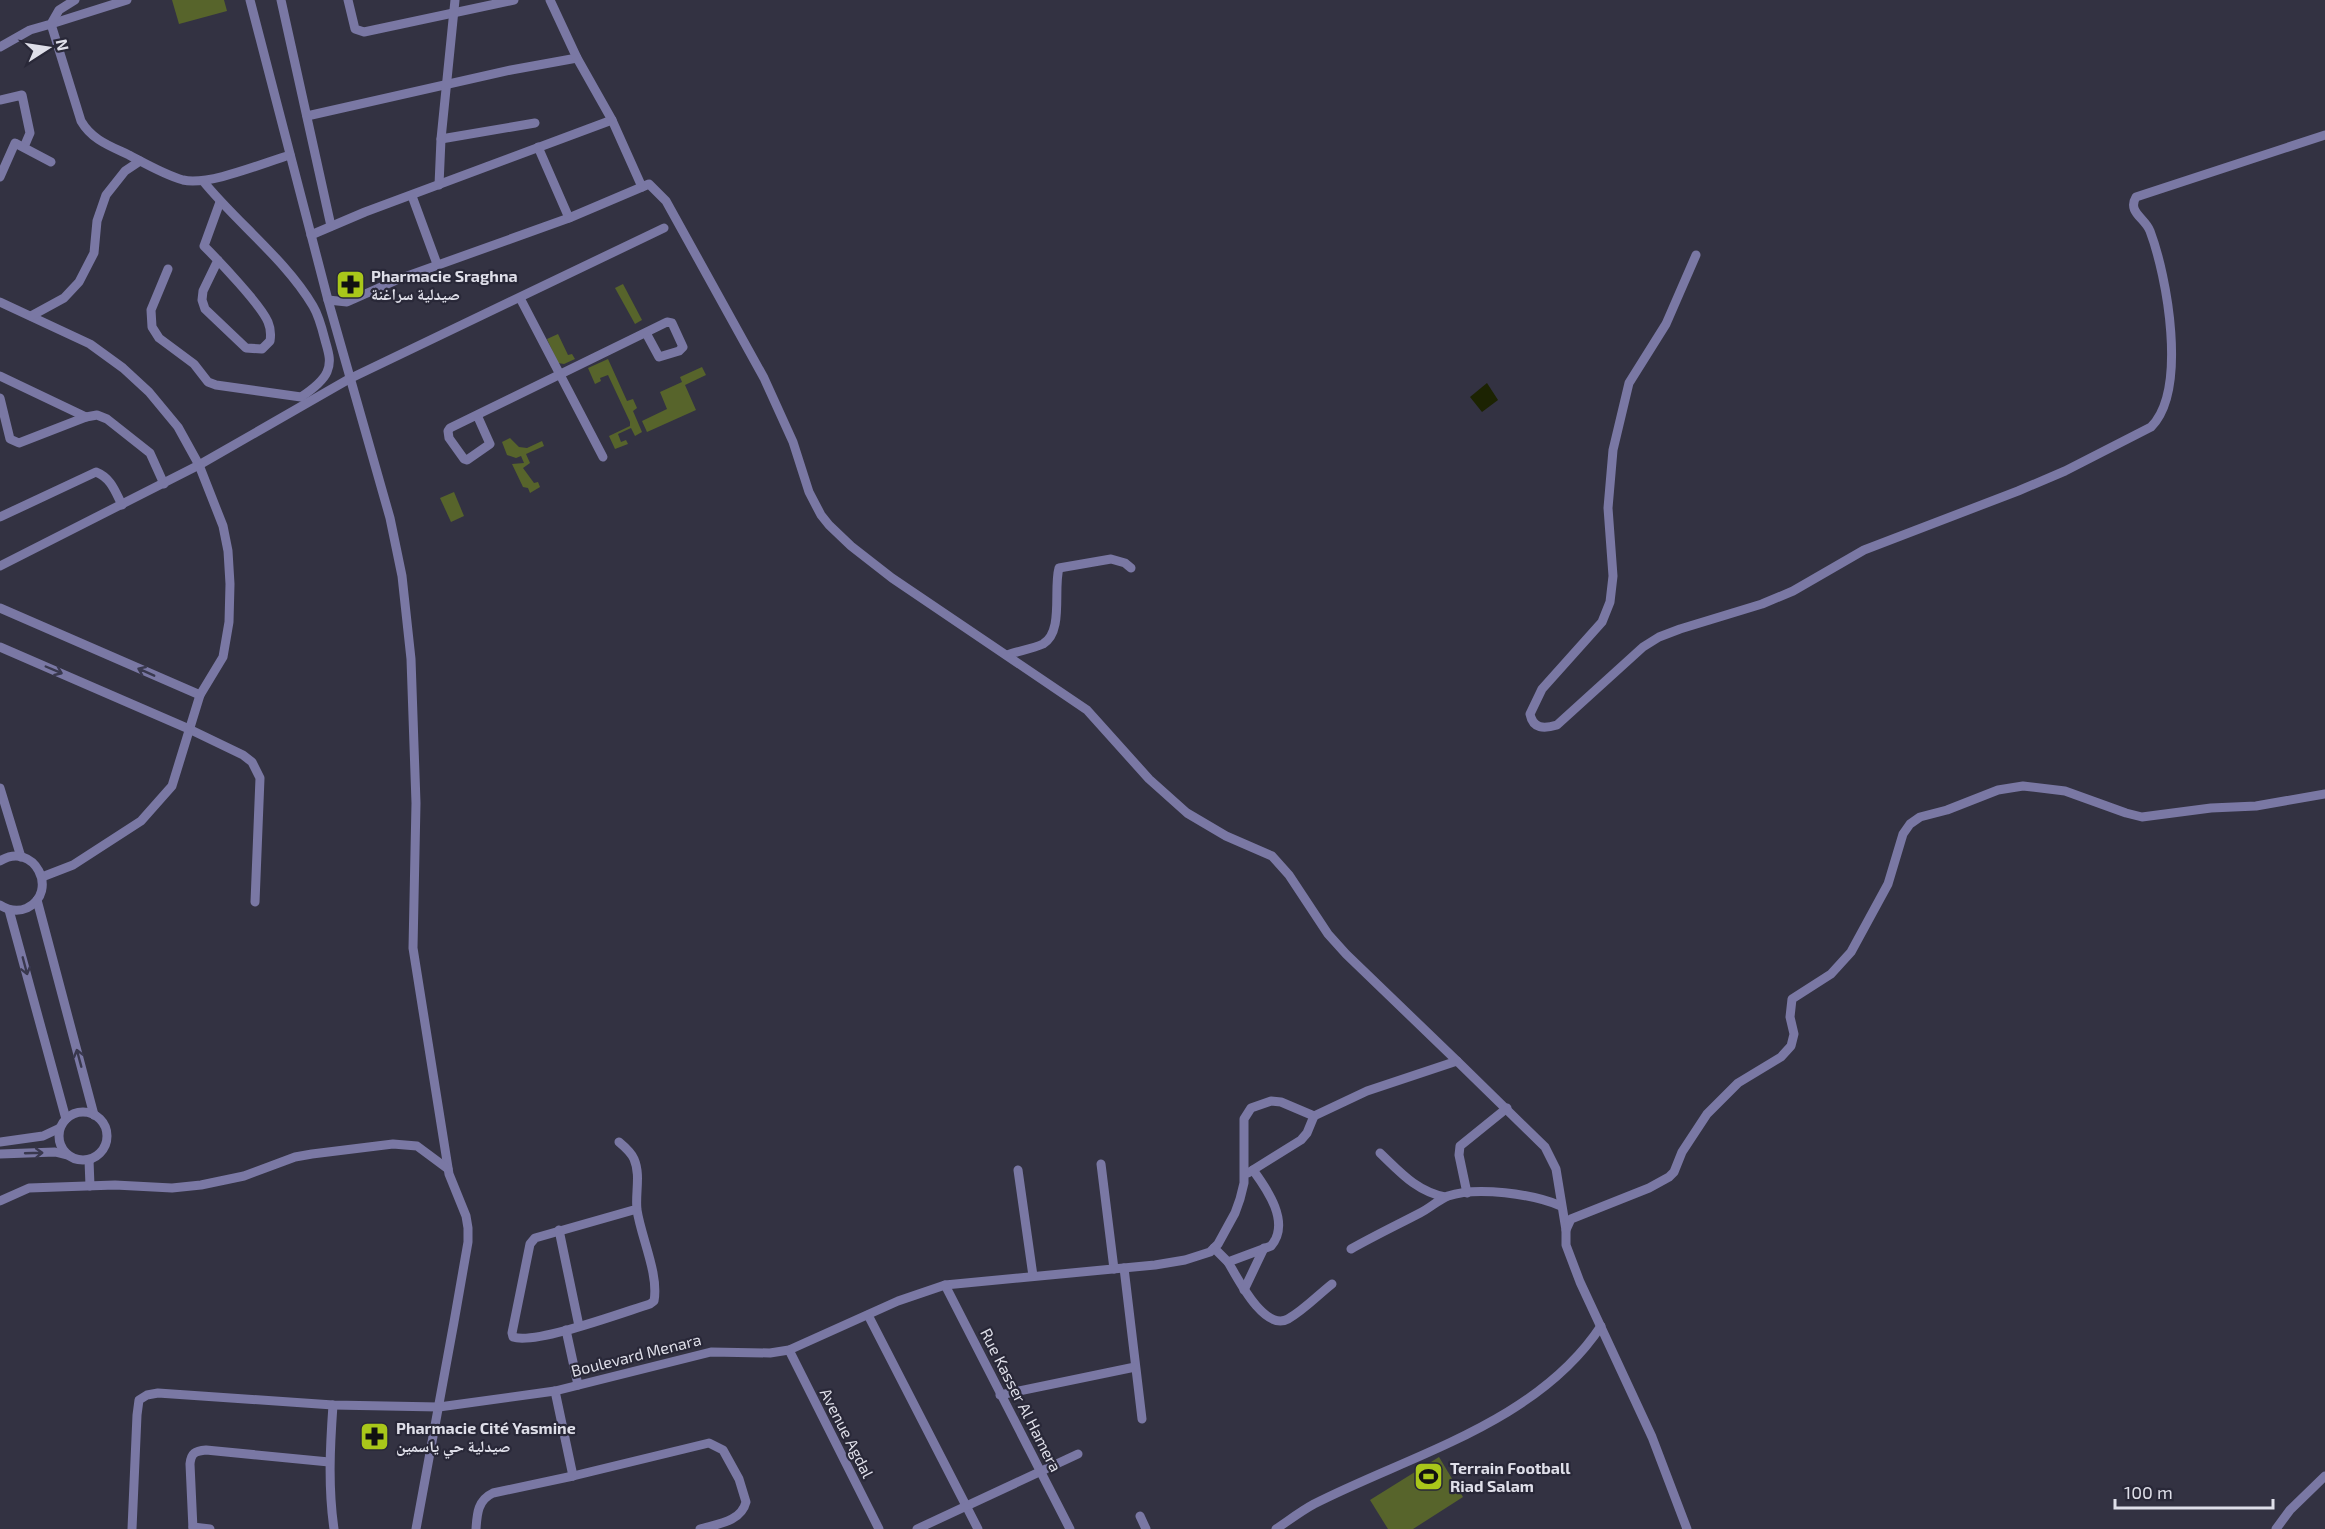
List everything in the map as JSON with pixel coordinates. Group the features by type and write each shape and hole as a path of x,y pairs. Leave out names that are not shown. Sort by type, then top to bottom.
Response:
{"street":[{"path":"75,0 59,10 51,24 81,121 99,141 176,177 192,181 203,181 290,155"},
{"path":"0,47 30,30 127,0"},
{"path":"250,0 349,379 390,518 409,627 416,803 412,948 448,1169 466,1216 468,1242 416,1529"},
{"path":"281,0 331,226"},
{"path":"348,0 355,29 364,32 514,0"},
{"path":"439,185 441,139 455,0"},
{"path":"550,0 612,120 642,187"},
{"path":"307,116 511,70 578,58"},
{"path":"0,100 22,95 30,133 24,147"},
{"path":"311,235 365,212 612,120"},
{"path":"441,139 535,123"},
{"path":"1696,255 1666,324 1629,383 1623,405 1612,450 1608,508 1613,576 1610,602 1602,622 1542,689 1530,714 1534,724 1540,728 1547,729 1557,725 1619,667 1659,637 1762,604 1793,591 1864,550 2065,471 2151,426 2160,418 2169,393 2172,351 2168,309 2152,240 2144,220 2134,212 2134,201 2140,195 2159,188 2325,135"},
{"path":"0,177 15,143 51,162"},
{"path":"538,147 568,218"},
{"path":"32,316 64,298 79,282 94,253 97,221 106,195 117,178 140,161"},
{"path":"168,269 150,310 152,327 159,338 194,364 208,382 223,387 301,397 325,377 330,363 329,352 312,305 273,255 219,202 203,181"},
{"path":"328,300 347,302 436,264 568,218 649,184 666,201 764,378 785,422 809,492 825,520 850,546 892,578 1087,710 1149,779 1187,813 1226,836 1272,856 1289,875 1328,934 1346,954 1545,1147 1552,1158 1560,1185 1566,1245 1580,1282 1652,1437 1687,1529"},
{"path":"412,196 436,264"},
{"path":"218,260 203,291 202,300 205,309 246,348 262,349 270,341 268,322 218,260 204,246 219,202"},
{"path":"1,565 164,484 349,379 664,228"},
{"path":"520,298 603,457"},
{"path":"0,302 80,338 123,368 149,392 178,427 199,465 223,525 228,551 229,622 223,657 200,695 172,786 141,821 73,865 42,877"},
{"path":"477,415 490,444 467,460 449,438 448,431 477,415 559,374 646,333"},
{"path":"0,376 86,417"},
{"path":"0,398 10,438 19,444 86,417 97,415 107,419 150,453 164,484"},
{"path":"0,517 96,472 110,480 122,505"},
{"path":"1007,655 1041,645 1053,633 1056,625 1059,568 1111,559 1125,563 1131,568"},
{"path":"0,608 200,695"},
{"path":"0,647 189,729 248,758 258,772 255,902"},
{"path":"1566,1230 1571,1219 1669,1178 1682,1152 1707,1114 1738,1083 1790,1049 1794,1038 1790,1009 1792,999 1831,974 1851,952 1888,884 1903,834 1920,816 1947,810 1998,790 2023,786 2065,791 2142,817 2211,808 2256,806 2325,794"},
{"path":"0,788 21,857"},
{"path":"0,861 9,857 21,857 32,862 42,877 42,889 37,900 27,908 5,907 66,1119"},
{"path":"0,1154 55,1152 78,1160 89,1160 99,1154 107,1139 105,1127 94,1115 37,900"},
{"path":"1249,1172 1301,1140 1307,1133 1314,1116 1367,1091 1457,1060"},
{"path":"1314,1116 1281,1102 1271,1101 1251,1108 1244,1119 1249,1172 1235,1213 1214,1248 1228,1262 1244,1290 1266,1314 1274,1319 1287,1320 1332,1284"},
{"path":"1467,1193 1459,1155 1460,1146 1507,1108"},
{"path":"67,1155 59,1140 60,1128 66,1119 76,1113 94,1115"},
{"path":"0,1142 43,1136 60,1128"},
{"path":"619,1142 629,1151 637,1173 637,1209 652,1274 654,1301 566,1330 523,1339 513,1337 530,1244 538,1236 637,1209"},
{"path":"0,1201 29,1188 90,1186 172,1188 201,1185 244,1176 304,1155 393,1144 417,1146 448,1169"},
{"path":"1380,1153 1414,1185 1433,1195 1445,1197 1483,1192 1546,1200 1561,1206"},
{"path":"89,1160 90,1186"},
{"path":"1101,1164 1142,1419"},
{"path":"1018,1170 1033,1276"},
{"path":"1228,1262 1264,1248 1275,1241 1277,1219 1273,1198 1249,1172"},
{"path":"1351,1248 1420,1213 1445,1197"},
{"path":"559,1230 579,1326"},
{"name":"Boulevard Menara","path":"132,1529 137,1415 139,1400 144,1396 158,1393 333,1405 439,1407 555,1391 701,1353 770,1353 789,1350 919,1293 945,1285 1119,1269 1185,1260 1199,1257 1214,1248"},
{"path":"1244,1290 1264,1248"},
{"name":"Rue Kasser Al Hamera","path":"945,1285 1070,1529"},
{"path":"868,1315 978,1529"},
{"path":"1276,1529 1312,1505 1416,1458 1489,1422 1510,1409 1575,1359 1601,1326"},
{"path":"566,1330 578,1385"},
{"name":"Avenue Agdal","path":"789,1350 879,1529"},
{"path":"1000,1395 1135,1367"},
{"path":"555,1391 573,1476"},
{"path":"333,1405 329,1462 334,1529"},
{"path":"476,1529 480,1503 487,1496 709,1443 723,1450 739,1479 746,1503 741,1515 732,1520 700,1529"},
{"path":"210,1529 193,1528 190,1464 194,1452 206,1450 329,1462"},
{"path":"917,1529 1078,1454"},
{"path":"2276,1529 2290,1510 2325,1476"},
{"path":"1140,1516 1146,1529"}],"green space":[{"path":"172,0 224,0 227,11 179,24"},
{"path":"623,284 642,320 635,324 615,288"},
{"path":"558,334 568,355 572,354 575,359 564,364 558,363 547,339"},
{"path":"608,359 627,401 633,399 637,408 633,411 642,432 635,436 631,428 618,434 621,442 626,440 628,444 615,449 609,436 630,426 630,422 608,375 600,378 601,381 595,384 588,368"},
{"path":"702,367 706,375 685,385 696,410 647,432 642,421 667,409 660,392 682,382 680,377"},
{"path":"510,438 519,447 527,448 542,441 544,446 526,454 530,463 523,468 534,483 538,482 540,487 530,493 528,488 523,487 512,464 524,463 521,456 516,458 507,455 502,442"},
{"path":"454,492 464,516 451,522 440,498"},
{"name":"Terrain Football Riad Salam","path":"1439,1457 1463,1497 1413,1529 1388,1529 1370,1500"}],"shaded area":[{"path":"1487,383 1498,400 1482,412 1470,397"}],"place":[{"name":"Pharmacie Sraghna صيدلية سراغنة","path":"350,285"},
{"name":"Pharmacie Cité Yasmine صيدلية حي ياسمين","path":"375,1437"},
{"name":"Terrain Football Riad Salam","path":"1429,1477"}]}
